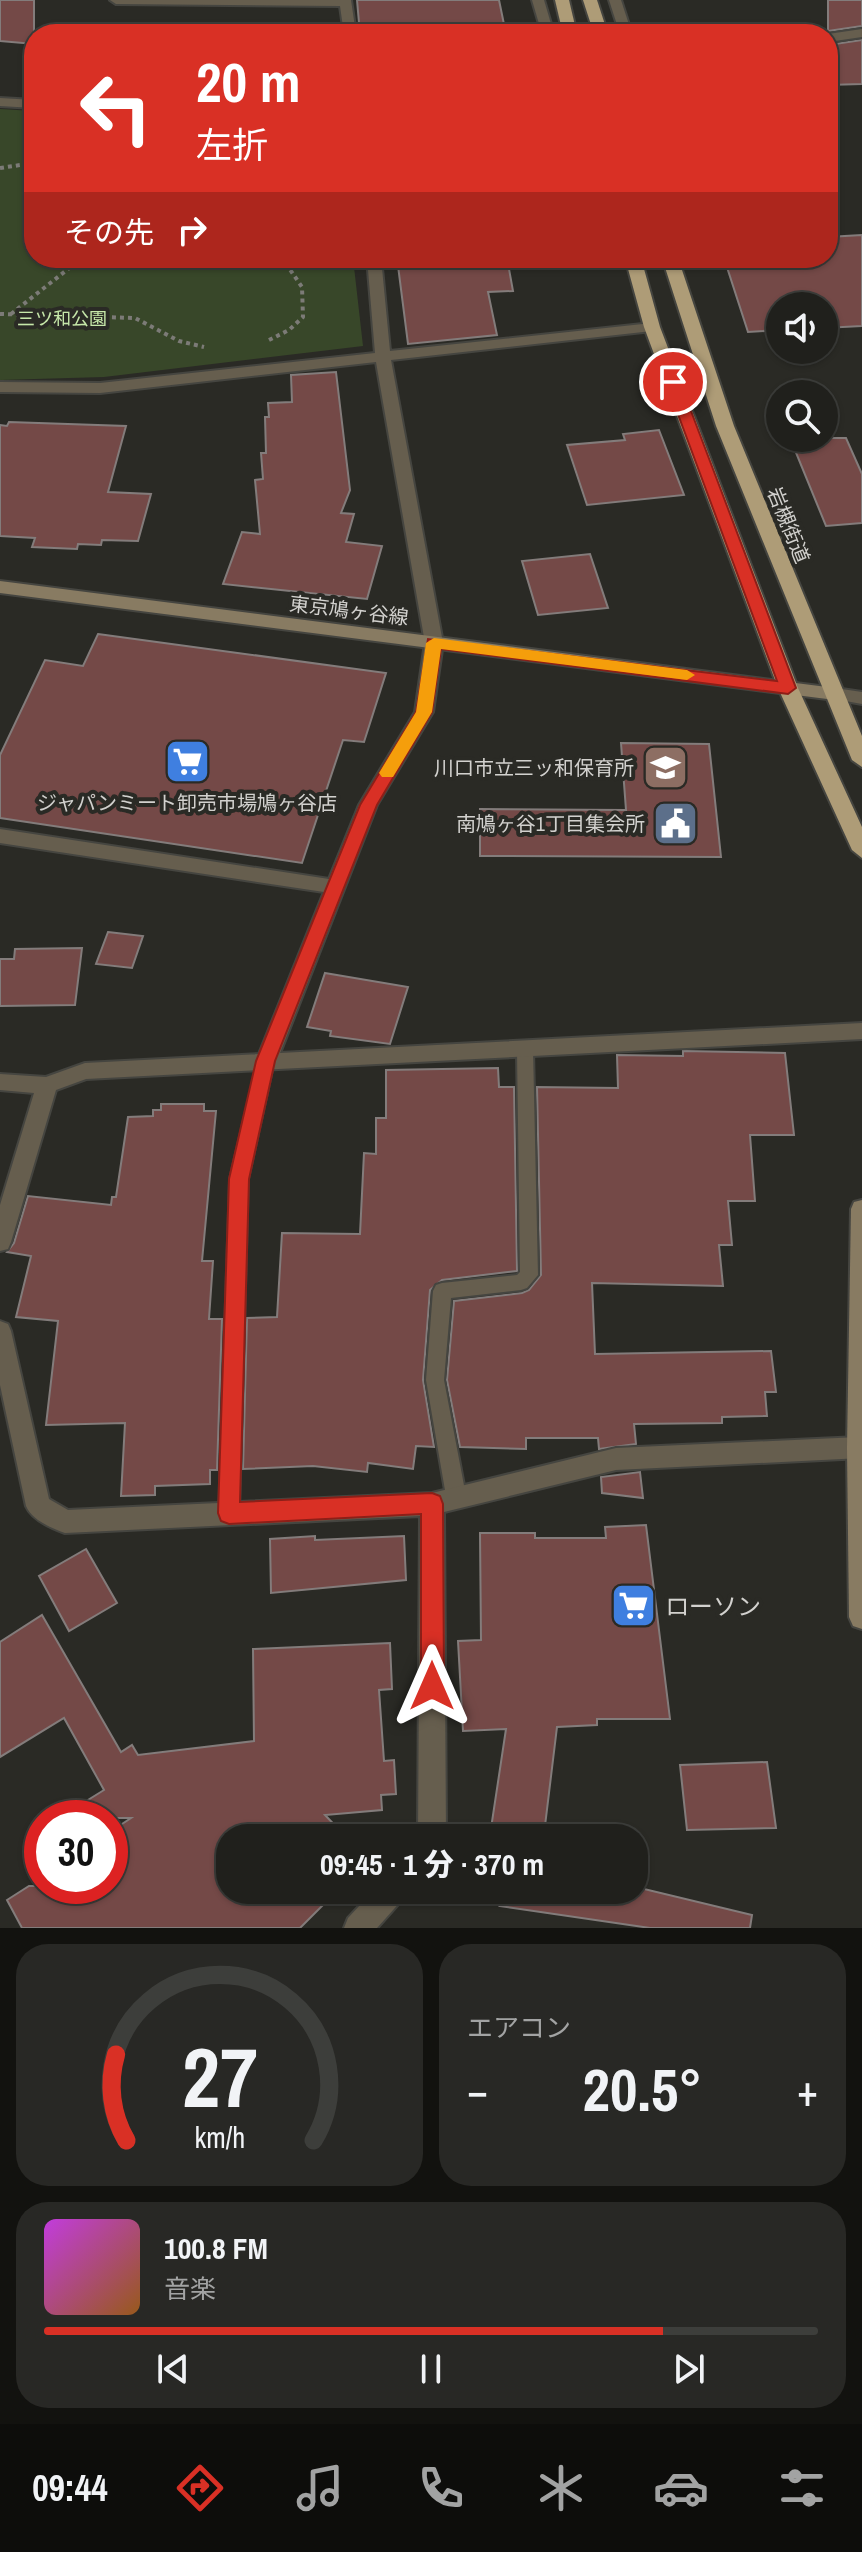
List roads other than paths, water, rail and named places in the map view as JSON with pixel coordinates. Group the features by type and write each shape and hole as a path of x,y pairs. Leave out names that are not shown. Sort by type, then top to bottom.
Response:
{"highway":[{"path":"562,0 568,24"},
{"path":"590,0 598,24"},
{"path":"636,268 652,327 788,688 862,850"},
{"name":"岩槻街道","path":"673,268 725,426 862,760"}],"main road":[{"name":"東京鳩ヶ谷線","path":"0,587 835,694"},
{"path":"862,1209 859,1448 862,1617"}],"street":[{"path":"116,0 345,1 348,24"},
{"path":"538,0 545,24"},
{"path":"615,0 623,24"},
{"path":"838,37 862,33"},
{"path":"0,102 24,103"},
{"path":"266,1061 368,805 424,712 434,643 383,356 375,268"},
{"path":"0,387 100,388 652,327"},
{"path":"835,694 862,698"},
{"path":"0,836 337,887"},
{"path":"0,1082 47,1085 85,1071 862,1031"},
{"path":"0,1242 47,1085"},
{"path":"0,1331 38,1506 65,1522 444,1500 616,1459 859,1448"},
{"path":"432,1824 444,1500"},
{"path":"358,1928 379,1904"}],"lane":[{"path":"444,1500 435,1380 442,1291 521,1282 529,1275 525,1050"},
{"path":"229,1513 239,1179 266,1061"}],"place":[{"name":"ジャパンミート卸売市場鳩ヶ谷店","path":"187,762"},
{"name":"川口市立三ッ和保育所","path":"665,767"},
{"name":"南鳩ヶ谷1丁目集会所","path":"676,823"},
{"name":"ローソン","path":"634,1606"}],"park label":[{"name":"三ツ和公園","path":"62,318"}]}
